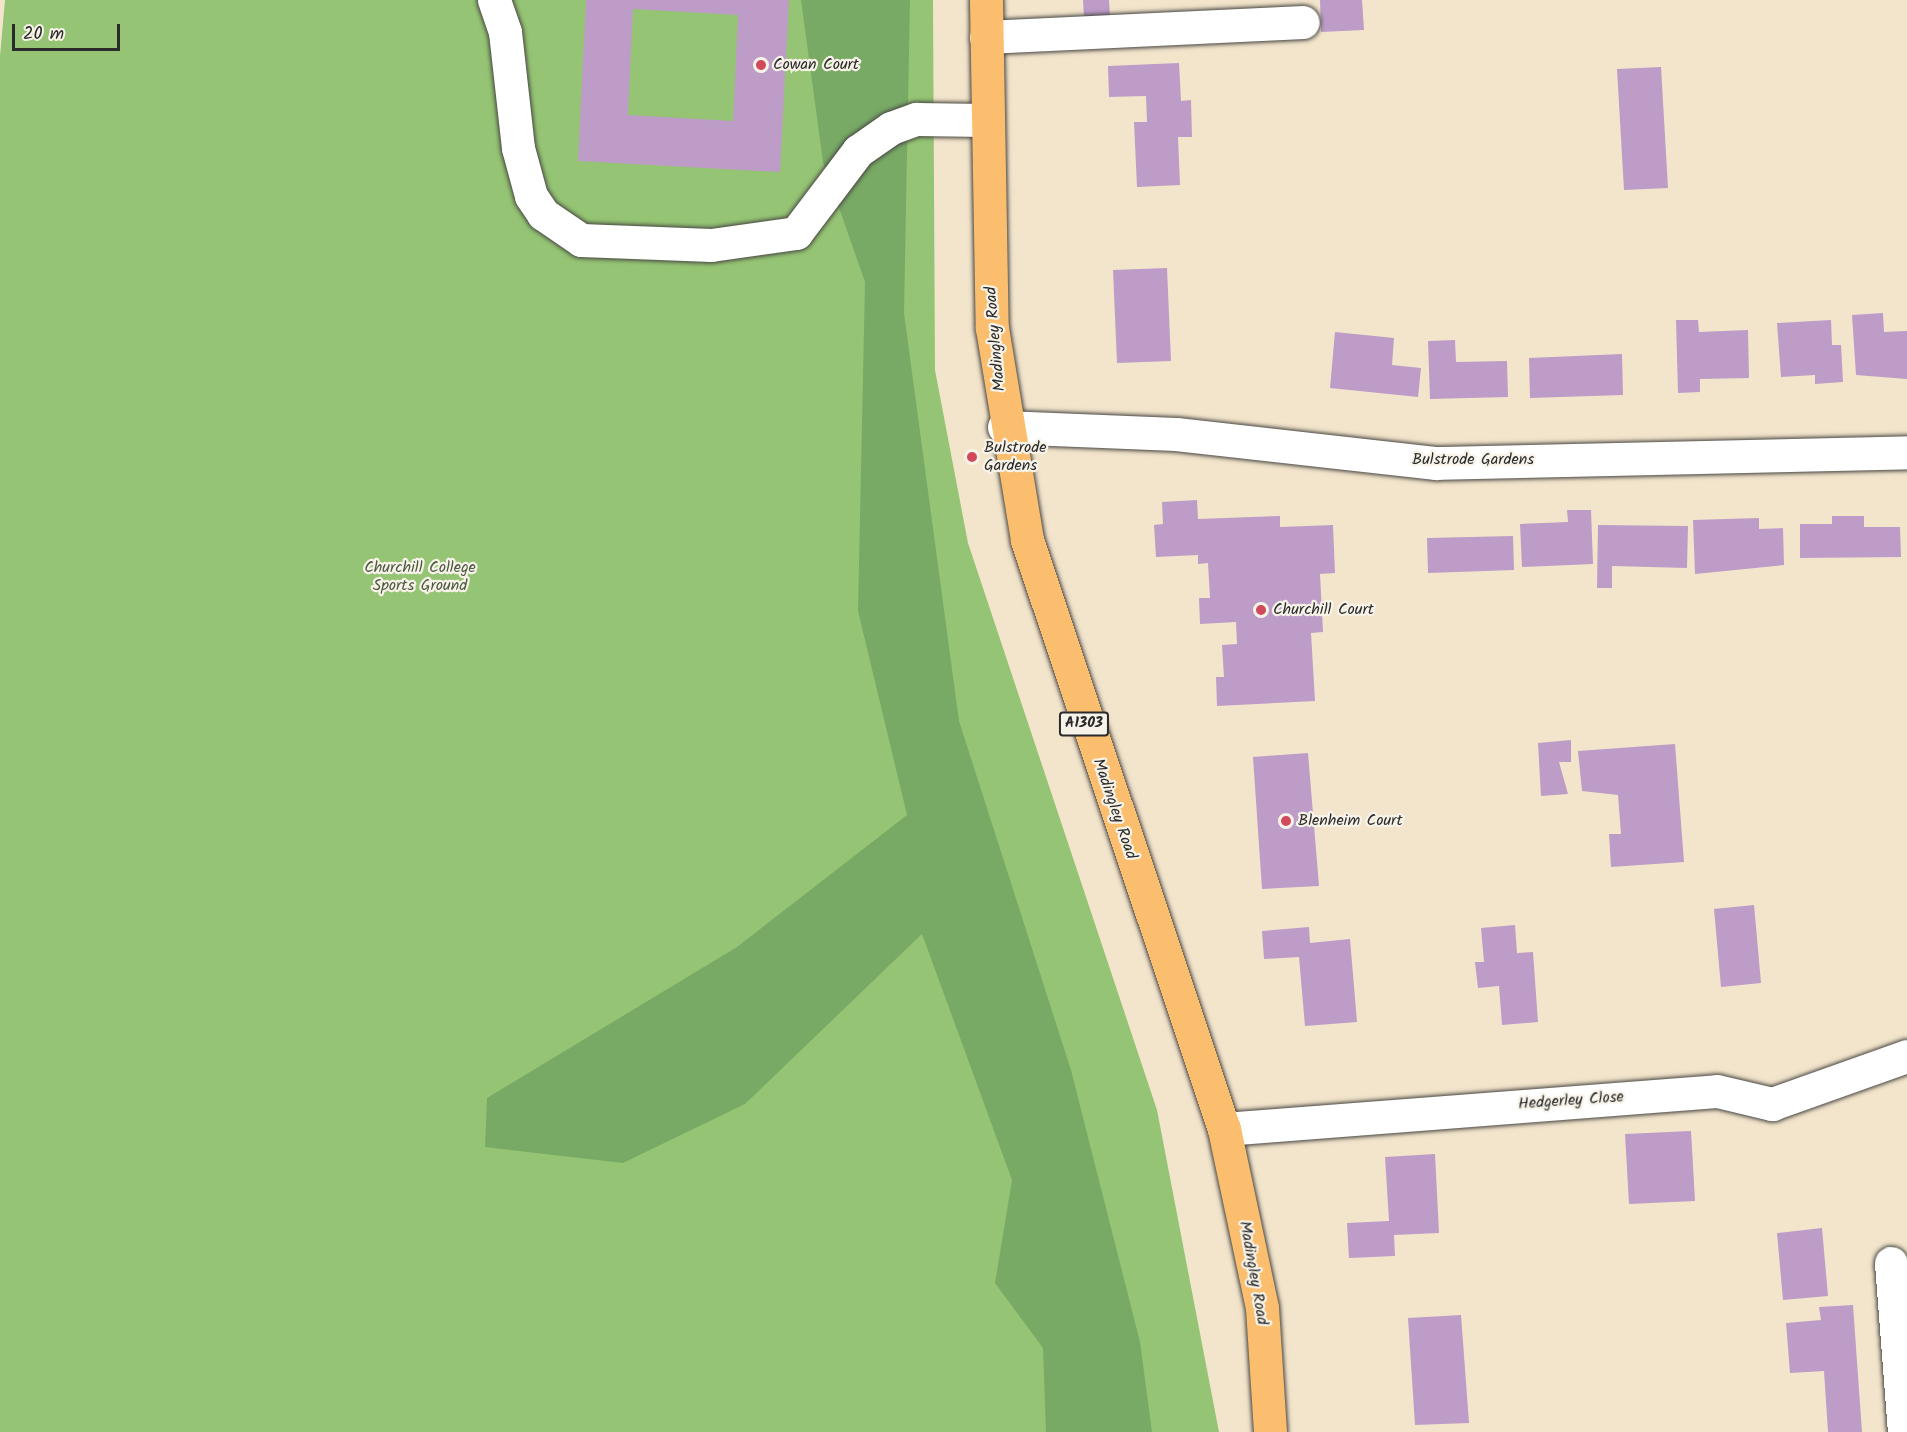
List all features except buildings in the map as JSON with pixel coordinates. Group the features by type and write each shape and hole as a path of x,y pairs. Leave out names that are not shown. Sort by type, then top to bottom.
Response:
{"main road":[{"name":"Madingley Road","path":"986,0 986,120 992,328 1004,427 1027,540 1070,677 1224,1129 1262,1308 1270,1432"}],"street":[{"path":"494,0 505,32 518,148 531,196 543,214 581,240 711,245 796,233 858,151 891,128 916,119 986,120"},
{"path":"986,37 1303,21"},
{"name":"Bulstrode Gardens","path":"1004,427 1176,434 1436,464 1907,452"},
{"name":"Hedgerley Close","path":"1224,1129 1717,1090 1772,1104 1907,1056"},
{"path":"1891,1263 1904,1432"}],"green space":[{"name":"Churchill College Sports Ground","path":"5,0 933,0 935,370 968,543 1157,1110 1219,1432 0,1432 0,56"},
{"path":"801,0 910,0 904,313 959,721 1071,1070 1140,1342 1152,1432 1046,1432 1043,1348 995,1283 1012,1180 922,934 745,1104 623,1163 485,1147 487,1098 737,947 907,815 858,611 865,282 823,162"}],"place":[{"name":"Cowan Court","path":"761,65"},
{"name":"Bulstrode Gardens","path":"972,457"},
{"name":"Churchill Court","path":"1261,610"},
{"name":"Blenheim Court","path":"1286,821"}]}
